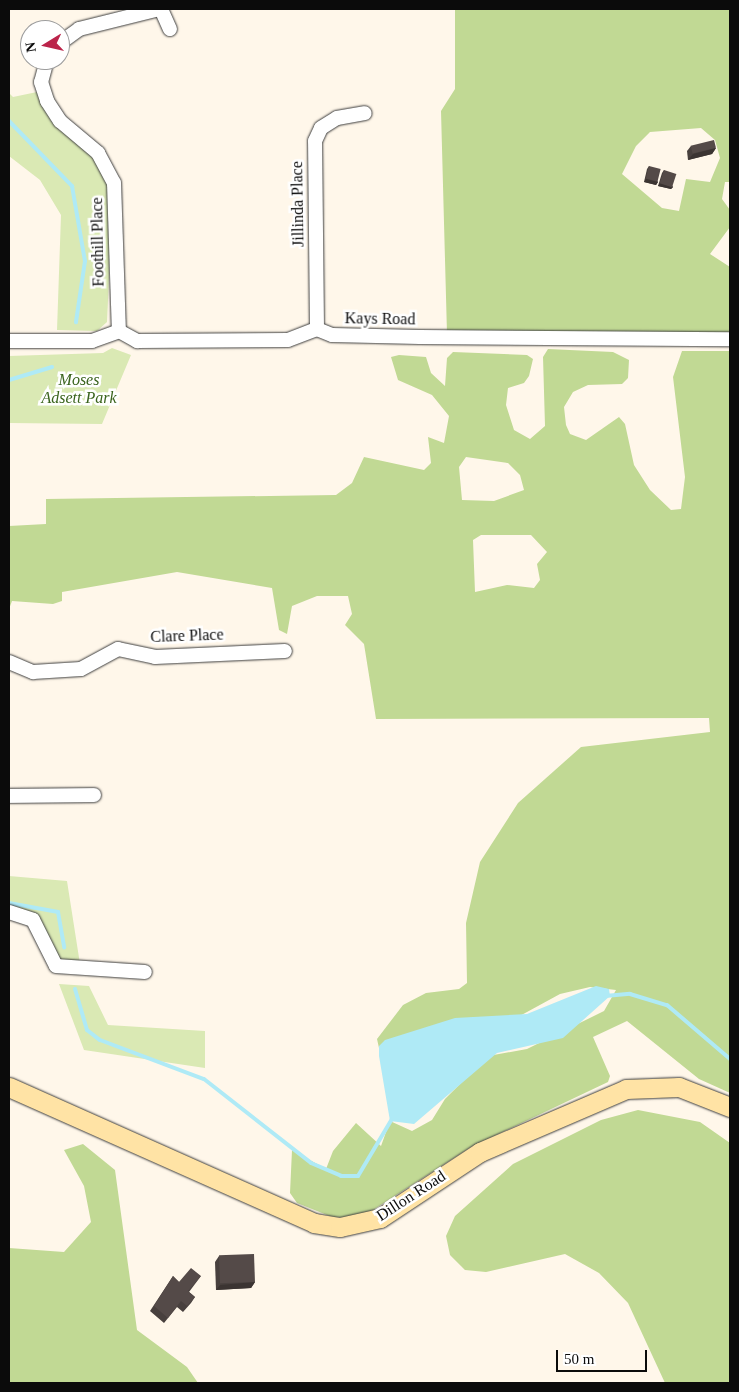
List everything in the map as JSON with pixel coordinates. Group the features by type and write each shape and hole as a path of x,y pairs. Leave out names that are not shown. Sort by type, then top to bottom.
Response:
{"main road":[{"name":"Dillon Road","path":"9,1088 314,1223 340,1227 380,1218 480,1152 626,1089 679,1087 730,1107"}],"street":[{"path":"70,36 79,29 160,9 170,29"},
{"name":"Foothill Place","path":"44,70 41,82 47,101 60,121 98,153 114,183 119,331"},
{"name":"Jillinda Place","path":"317,329 316,141 321,128 337,118 365,113"},
{"path":"9,341 92,341 119,331 137,341 288,340 317,329"},
{"name":"Kays Road","path":"317,329 332,335 730,339"},
{"name":"Clare Place","path":"9,662 33,672 81,669 118,649 155,657 285,651"},
{"path":"9,796 94,794"},
{"path":"9,912 33,920 56,966 146,972"}],"green space":[{"path":"455,9 730,9 730,182 725,182 722,199 730,210 730,227 710,254 730,267 730,337 447,334 441,111 455,89","holes":["701,128 715,140 720,158 710,182 686,179 679,211 662,208 622,174 636,146 650,132"]},
{"path":"37,92 94,155 107,182 112,211 107,322 97,331 57,330 61,215 40,180 9,156 9,93 13,97"},
{"name":"Moses Adsett Park","path":"112,348 131,355 102,424 9,423 9,356 103,353"},
{"path":"548,349 613,352 629,360 628,378 622,384 588,385 573,392 564,407 566,425 570,434 586,440 619,417 625,424 634,465 650,490 671,510 681,509 685,477 673,377 682,351 730,351 730,1093 699,1079 627,1021 593,1037 610,1076 608,1082 471,1147 373,1210 351,1218 332,1217 297,1203 290,1193 292,1150 326,1169 333,1151 356,1123 381,1146 390,1121 412,1131 432,1120 445,1099 488,1056 527,1049 604,1011 616,990 590,987 560,994 505,1024 379,1048 377,1039 403,1005 426,993 459,989 467,983 466,923 480,862 518,803 581,747 710,732 709,718 376,719 364,644 345,625 352,614 348,596 317,596 292,606 287,634 279,630 272,588 177,572 62,592 62,601 53,604 12,601 9,609 9,526 46,524 46,499 336,495 352,483 364,457 424,470 431,463 428,437 444,443 449,416 432,395 398,380 391,357 399,355 426,357 431,373 445,386 447,358 453,352 527,355 533,359 529,376 524,383 508,388 506,405 514,430 530,439 545,426 543,357","holes":["466,457 508,463 520,475 524,490 494,501 462,500 459,467","481,535 531,535 547,552 537,564 540,580 534,588 507,585 475,592 473,540"]},
{"path":"9,876 67,881 80,964 56,961 42,931 9,909"},
{"path":"59,984 89,986 108,1025 205,1031 205,1068 84,1050"},
{"path":"638,1110 700,1122 730,1143 730,1383 665,1383 628,1303 599,1273 565,1254 486,1272 465,1270 450,1255 446,1236 455,1216 513,1164 601,1120"},
{"path":"83,1144 115,1170 137,1330 187,1367 198,1383 9,1383 9,1248 64,1252 91,1222 84,1186 64,1150"}],"water":[{"path":"596,986 609,989 610,996 563,1038 497,1053 414,1124 390,1121 379,1056 379,1046 385,1040 455,1018 527,1014"}],"building":[{"path":"714,140 716,148 693,154 691,146"},
{"path":"649,166 661,169 657,182 646,179"},
{"path":"664,170 676,174 672,187 660,183"},
{"path":"254,1254 255,1282 220,1283 219,1255"},
{"path":"191,1268 201,1276 188,1291 195,1297 187,1306 181,1301 168,1318 154,1306 173,1276 179,1282"}],"waterway":[{"path":"9,121 72,186 85,261 76,322"},
{"path":"9,380 52,367"},
{"path":"9,903 58,912 64,947"},
{"path":"75,989 87,1030 100,1040 204,1079 311,1163 341,1176 358,1176 392,1119"},
{"path":"605,996 630,994 667,1005 730,1059"}]}
